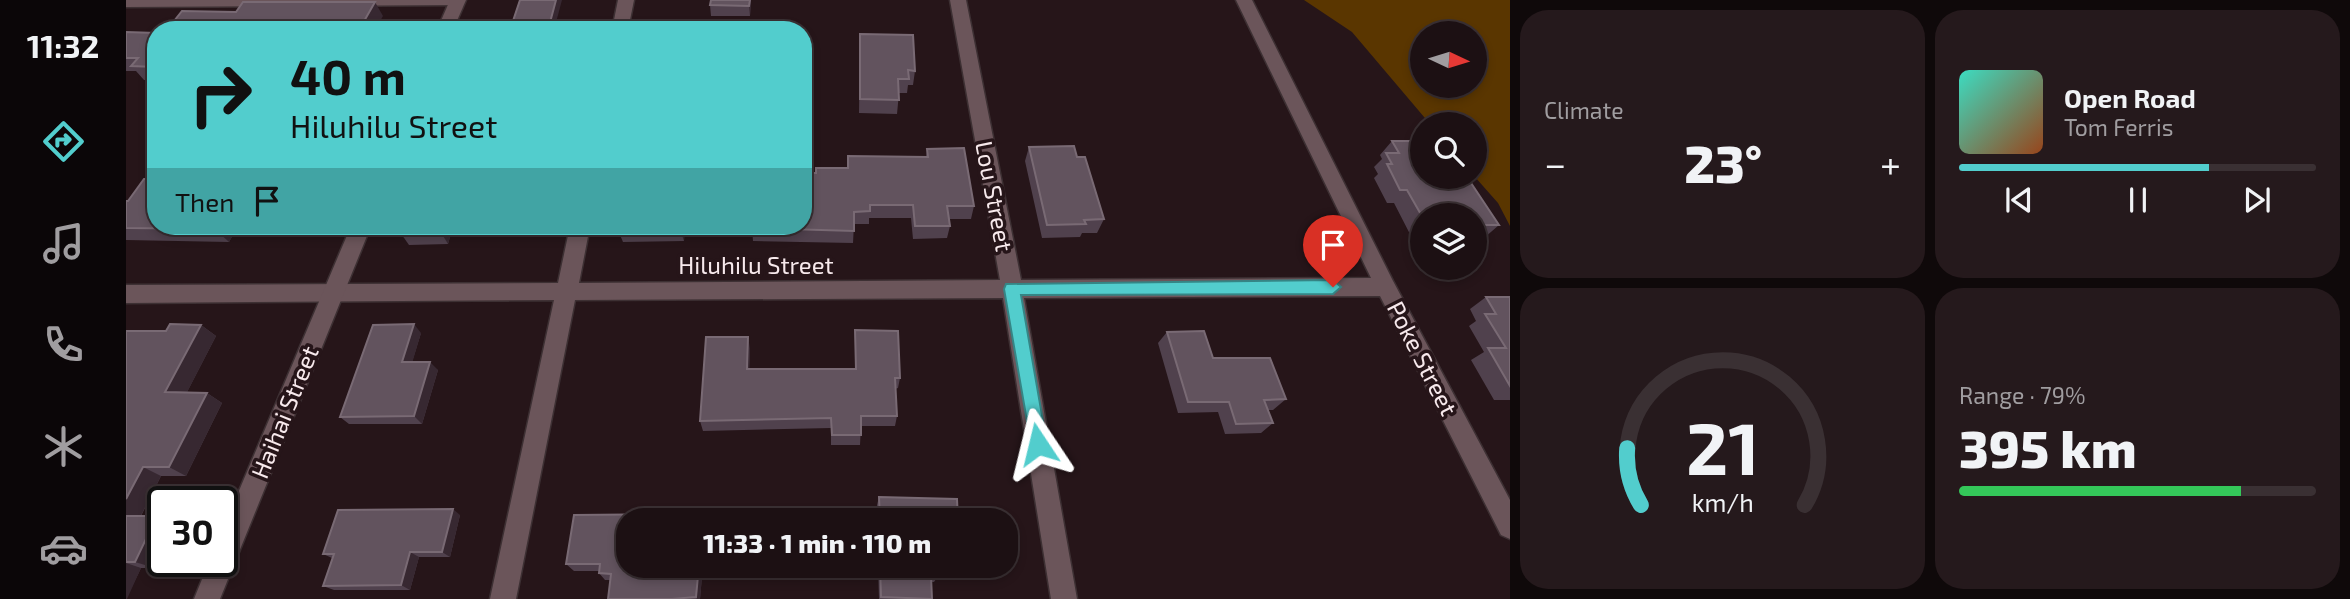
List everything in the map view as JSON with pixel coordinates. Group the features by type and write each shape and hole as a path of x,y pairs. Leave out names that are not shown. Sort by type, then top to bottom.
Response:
{"street":[{"path":"126,2 458,0 449,21"},
{"path":"622,21 626,0"},
{"name":"Lou Street","path":"958,0 1012,289 1064,599"},
{"name":"Poke Street","path":"1244,0 1386,287 1510,526"},
{"name":"Haihai Street","path":"207,599 357,235"},
{"path":"503,599 578,235"},
{"name":"Hiluhilu Street","path":"126,293 1386,287"}],"shaded area":[{"path":"1304,0 1510,0 1510,226 1498,203 1486,189 1487,112 1420,112 1352,32"}],"building":[{"path":"520,0 556,0 550,21 513,21"},
{"path":"711,0 750,0 749,6 710,5"},
{"path":"243,2 375,2 364,21 174,21 182,11 236,12"},
{"path":"126,32 147,33 147,67 131,66 138,58 126,58"},
{"path":"860,34 913,35 915,71 908,70 909,79 898,79 899,100 860,99"},
{"path":"1392,141 1410,141 1410,189 1475,189 1484,203 1414,203 1407,190 1400,190 1387,164 1392,164 1386,153 1399,153"},
{"path":"1074,146 1077,157 1085,157 1104,219 1084,220 1086,224 1047,225 1029,147"},
{"path":"964,148 974,206 947,206 950,226 915,226 913,205 870,205 870,211 854,212 854,231 812,230 812,173 816,173 816,168 848,168 848,156 928,157 927,149"},
{"path":"144,179 147,179 147,228 126,228 126,201"},
{"path":"1487,207 1499,225 1487,225"},
{"path":"1486,297 1510,297 1510,386 1488,348 1506,348 1485,314 1496,314"},
{"path":"170,324 201,325 165,392 207,393 169,467 143,467 126,499 126,331 166,331"},
{"path":"414,324 402,362 430,362 414,416 340,417 373,325"},
{"path":"855,330 898,331 900,378 895,378 897,416 861,416 861,435 832,435 831,418 700,421 706,337 748,337 747,369 856,369"},
{"path":"1204,331 1213,358 1270,358 1286,399 1264,400 1273,423 1236,424 1229,402 1188,402 1167,332"},
{"path":"879,497 957,499 957,508 879,508"},
{"path":"453,509 442,552 410,552 401,585 323,586 334,554 323,554 338,510"},
{"path":"574,515 616,515 616,578 698,578 696,597 608,599 611,574 599,573 600,564 566,564"},
{"path":"126,516 147,516 147,537 135,562 126,562"},
{"path":"880,578 931,578 932,599 881,597"}],"route":[{"path":"1038,444 1012,289 1333,287"}]}
